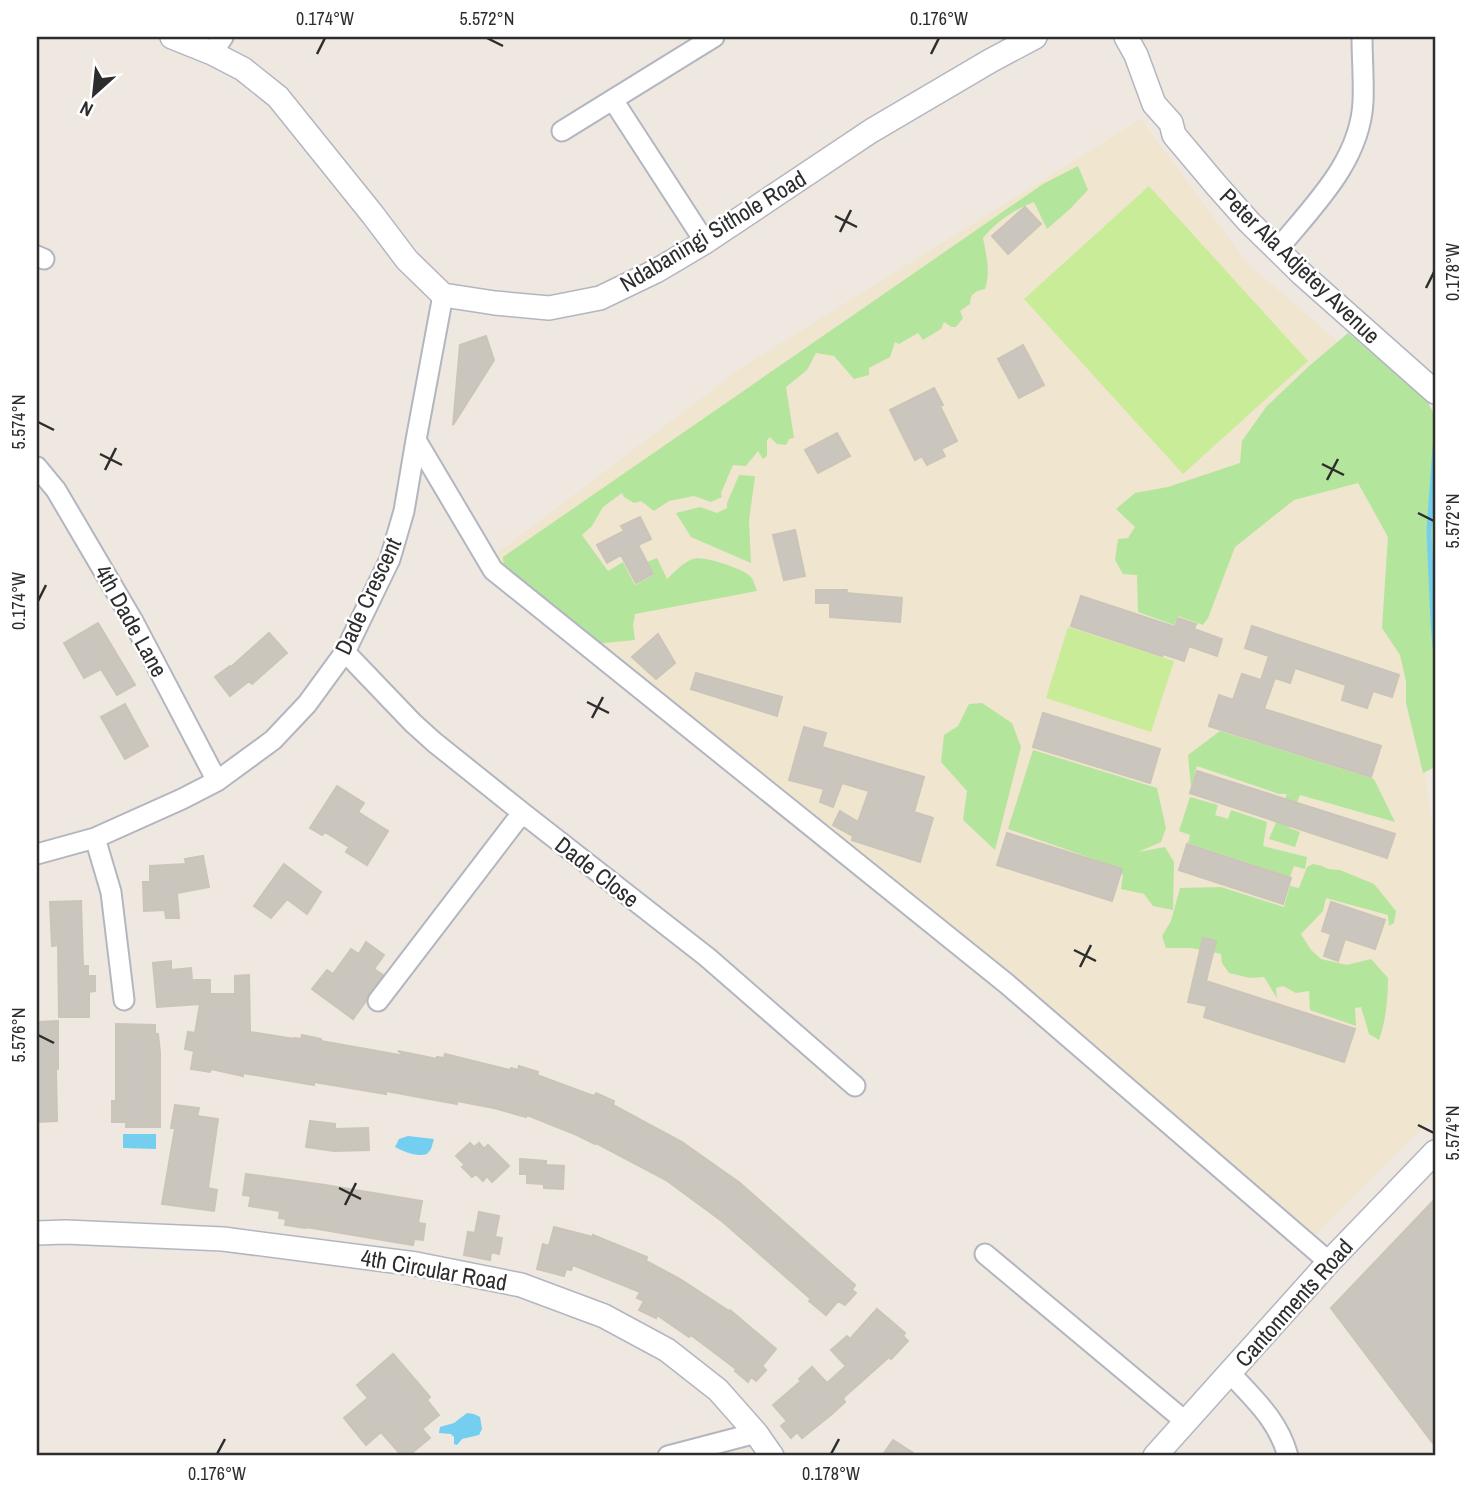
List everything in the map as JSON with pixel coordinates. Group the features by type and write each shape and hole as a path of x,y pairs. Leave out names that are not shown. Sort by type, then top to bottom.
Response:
{"street":[{"path":"172,37 217,45 278,97 407,260 443,295"},
{"path":"562,131 714,37"},
{"name":"Ndabaningi Sithole Road","path":"443,295 550,308 600,298 656,271 705,242 872,131 1035,37"},
{"name":"Peter Ala Adjetey Avenue","path":"1126,37 1136,55 1154,104 1171,123 1174,135 1241,213 1277,250 1428,386"},
{"path":"1277,250 1338,176 1356,138 1363,104 1362,37"},
{"path":"613,100 705,242"},
{"name":"Dade Crescent","path":"37,854 95,838 217,781 273,740 307,704 345,652 390,559 404,512 443,295"},
{"path":"416,440 493,570 1007,984 1329,1262"},
{"name":"4th Dade Lane","path":"37,467 56,490 133,621 217,781"},
{"name":"Dade Close","path":"345,652 412,723 708,957 855,1086"},
{"path":"378,1001 507,832 524,814"},
{"path":"95,838 111,892 124,1000"},
{"name":"Cantonments Road","path":"1155,1456 1329,1262 1435,1152"},
{"name":"4th Circular Road","path":"37,1233 223,1239 416,1264 521,1285 604,1316 667,1350 718,1390 757,1433 772,1456"},
{"path":"985,1254 1186,1422"},
{"path":"1230,1373 1266,1411 1283,1438 1288,1456"},
{"path":"668,1456 757,1433"}],"shaded area":[{"path":"1141,119 1248,264 1422,414 1408,559 1427,789 1435,840 1435,1115 1311,1239 492,557 741,368"}],"green space":[{"path":"1078,166 1088,190 1047,229 1034,202 1006,217 983,238 988,269 985,289 974,293 970,304 960,311 963,318 956,327 944,322 941,329 923,340 918,333 899,344 895,342 890,357 869,368 869,375 854,379 834,356 816,353 807,370 786,387 794,438 789,439 786,445 777,444 770,437 767,440 767,456 763,459 758,451 746,466 733,465 721,493 722,497 711,502 694,496 669,501 654,511 641,501 634,503 622,493 603,507 592,526 582,535 608,571 623,562 635,585 654,575 647,562 657,558 667,579 686,562 698,558 723,563 746,573 757,591 635,614 635,640 594,644 570,618 504,571 503,557 1043,184"},
{"path":"1149,186 1308,361 1183,474 1024,299"},
{"path":"1348,333 1426,399 1435,416 1435,767 1423,773 1406,703 1406,681 1400,655 1382,628 1388,537 1358,483 1294,500 1235,547 1203,625 1178,616 1174,625 1138,612 1137,575 1123,574 1115,560 1118,539 1128,538 1135,527 1116,509 1135,493 1168,487 1240,463 1242,441 1266,407"},
{"path":"739,475 755,476 749,521 751,563 691,537 676,513 700,507 717,513 727,508"},
{"path":"1068,627 1174,661 1151,732 1046,698"},
{"path":"982,703 1012,723 1021,747 995,850 963,820 967,791 941,762 944,735 958,726 969,704"},
{"path":"1220,731 1374,779 1395,822 1300,795 1290,819 1279,813 1287,794 1279,794 1197,766 1191,787 1188,755"},
{"path":"1033,750 1157,788 1166,828 1161,842 1138,852 1165,847 1174,862 1173,910 1153,906 1144,894 1121,889 1122,869 1008,829"},
{"path":"1190,797 1218,805 1215,815 1228,819 1231,810 1267,822 1263,846 1307,857 1305,869 1294,866 1290,877 1188,843 1190,835 1179,831"},
{"path":"1277,820 1290,824 1289,828 1300,832 1295,847 1269,839"},
{"path":"1313,864 1340,870 1374,884 1396,911 1394,923 1389,926 1388,915 1326,898 1323,911 1301,934 1311,950 1321,959 1347,965 1371,959 1388,978 1386,1009 1379,1040 1369,1034 1361,1007 1355,1008 1356,1026 1310,1010 1309,991 1296,993 1283,986 1276,988 1277,998 1264,977 1250,978 1229,973 1222,963 1221,954 1192,948 1166,948 1162,936 1171,921 1180,888 1221,887 1284,907 1290,886 1299,888 1307,867"}],"water":[{"path":"123,1134 156,1134 156,1149 123,1148"},
{"path":"408,1136 434,1139 431,1149 427,1154 419,1155 395,1147 399,1139"},
{"path":"467,1413 480,1417 482,1429 479,1435 462,1439 457,1445 454,1444 451,1434 439,1433 440,1427 454,1423"}],"building":[{"path":"1025,207 1041,224 1008,254 992,236"},
{"path":"486,336 494,360 453,425 460,345"},
{"path":"1023,345 1044,385 1019,398 998,359"},
{"path":"934,388 957,441 941,449 945,456 927,465 922,456 915,460 890,410"},
{"path":"837,433 850,456 818,473 805,450"},
{"path":"640,517 651,539 638,545 653,574 636,583 621,555 607,563 597,545 624,531 621,526"},
{"path":"795,530 805,576 784,580 773,535"},
{"path":"816,590 847,590 846,593 902,598 900,622 830,617 830,603 816,603"},
{"path":"1081,596 1175,627 1178,618 1196,624 1194,629 1222,639 1217,656 1189,646 1184,661 1071,626"},
{"path":"98,623 135,685 117,695 101,669 84,678 64,643"},
{"path":"1252,626 1399,675 1392,697 1373,691 1367,708 1342,700 1346,685 1295,668 1290,683 1275,678 1264,709 1381,746 1371,777 1209,726 1219,695 1233,700 1242,674 1261,680 1269,656 1245,648"},
{"path":"269,633 287,653 252,684 249,681 230,696 215,677 231,667"},
{"path":"658,634 675,663 656,679 632,657"},
{"path":"696,673 782,697 777,716 691,689"},
{"path":"125,704 148,746 125,759 101,717"},
{"path":"1043,713 1160,749 1150,783 1033,747"},
{"path":"804,727 826,733 822,747 924,777 914,812 933,818 920,862 852,840 853,836 833,825 840,811 858,822 869,791 842,783 833,807 820,802 824,789 789,780"},
{"path":"1197,771 1395,834 1387,858 1190,793"},
{"path":"337,786 364,803 358,812 388,831 367,865 346,852 349,847 325,832 322,835 310,828"},
{"path":"1007,833 1122,869 1112,901 997,865"},
{"path":"1187,844 1291,878 1283,904 1179,870"},
{"path":"203,856 209,887 177,893 179,918 166,918 165,910 144,911 143,882 150,882 150,866 186,864 185,859"},
{"path":"284,864 321,892 307,914 287,899 271,918 254,906"},
{"path":"81,901 83,966 88,966 88,976 95,976 95,991 89,992 89,1017 59,1017 58,945 52,946 50,902"},
{"path":"1331,902 1385,920 1375,949 1345,939 1338,961 1324,956 1331,934 1322,931"},
{"path":"1203,938 1216,941 1206,981 1355,1029 1344,1062 1204,1017 1207,1006 1188,1002"},
{"path":"366,942 384,955 374,969 383,975 353,1019 312,989 327,970 333,974 351,949 359,954"},
{"path":"171,961 171,970 191,968 192,980 210,980 210,994 235,994 235,976 249,975 250,1032 294,1039 301,1039 302,1035 405,1056 398,1051 437,1059 444,1058 445,1054 510,1070 518,1070 519,1066 588,1094 595,1096 596,1093 614,1101 613,1105 682,1142 740,1183 855,1285 852,1290 856,1293 845,1305 838,1301 826,1315 723,1222 666,1180 596,1143 527,1115 526,1117 457,1101 457,1104 386,1091 386,1094 314,1082 314,1085 243,1073 243,1076 211,1069 210,1072 191,1069 194,1051 185,1049 188,1032 195,1033 200,1004 157,1007 153,963"},
{"path":"58,1021 57,1121 37,1122 37,1022"},
{"path":"116,1024 155,1025 160,1052 160,1127 126,1127 126,1122 112,1122 112,1101 116,1101"},
{"path":"175,1105 199,1108 197,1116 218,1119 208,1188 217,1190 214,1211 162,1204 175,1128 171,1128"},
{"path":"310,1121 335,1124 335,1129 368,1128 369,1150 334,1151 306,1147"},
{"path":"470,1143 474,1147 479,1143 484,1149 488,1145 509,1166 492,1182 487,1176 483,1181 476,1174 472,1177 456,1156"},
{"path":"520,1159 546,1161 546,1165 564,1166 563,1189 544,1188 544,1184 527,1183 527,1174 520,1174"},
{"path":"246,1174 422,1201 418,1223 425,1224 423,1240 414,1239 413,1245 285,1225 286,1219 279,1218 280,1211 249,1206 251,1196 243,1195"},
{"path":"1435,1199 1435,1446 1331,1308"},
{"path":"479,1212 499,1216 495,1237 502,1238 499,1254 491,1252 490,1260 464,1255 468,1232 475,1233"},
{"path":"554,1227 593,1235 647,1257 646,1261 730,1310 776,1349 762,1366 766,1370 756,1381 751,1377 748,1382 736,1369 691,1335 689,1337 657,1315 656,1318 639,1310 644,1301 637,1298 640,1292 573,1265 571,1270 566,1269 564,1276 537,1269 543,1244 549,1246"},
{"path":"877,1309 905,1333 903,1336 908,1341 891,1359 889,1357 843,1398 845,1402 832,1414 802,1438 797,1432 791,1438 781,1426 787,1421 773,1405 801,1381 799,1379 812,1367 827,1383 846,1366 831,1350 847,1336 850,1339"},
{"path":"393,1354 430,1397 427,1400 439,1415 422,1429 430,1438 408,1456 402,1456 381,1432 366,1445 344,1418 368,1398 357,1385"},
{"path":"893,1440 918,1456 882,1456"}],"waterway":[{"path":"1435,447 1429,531 1435,648"}]}
